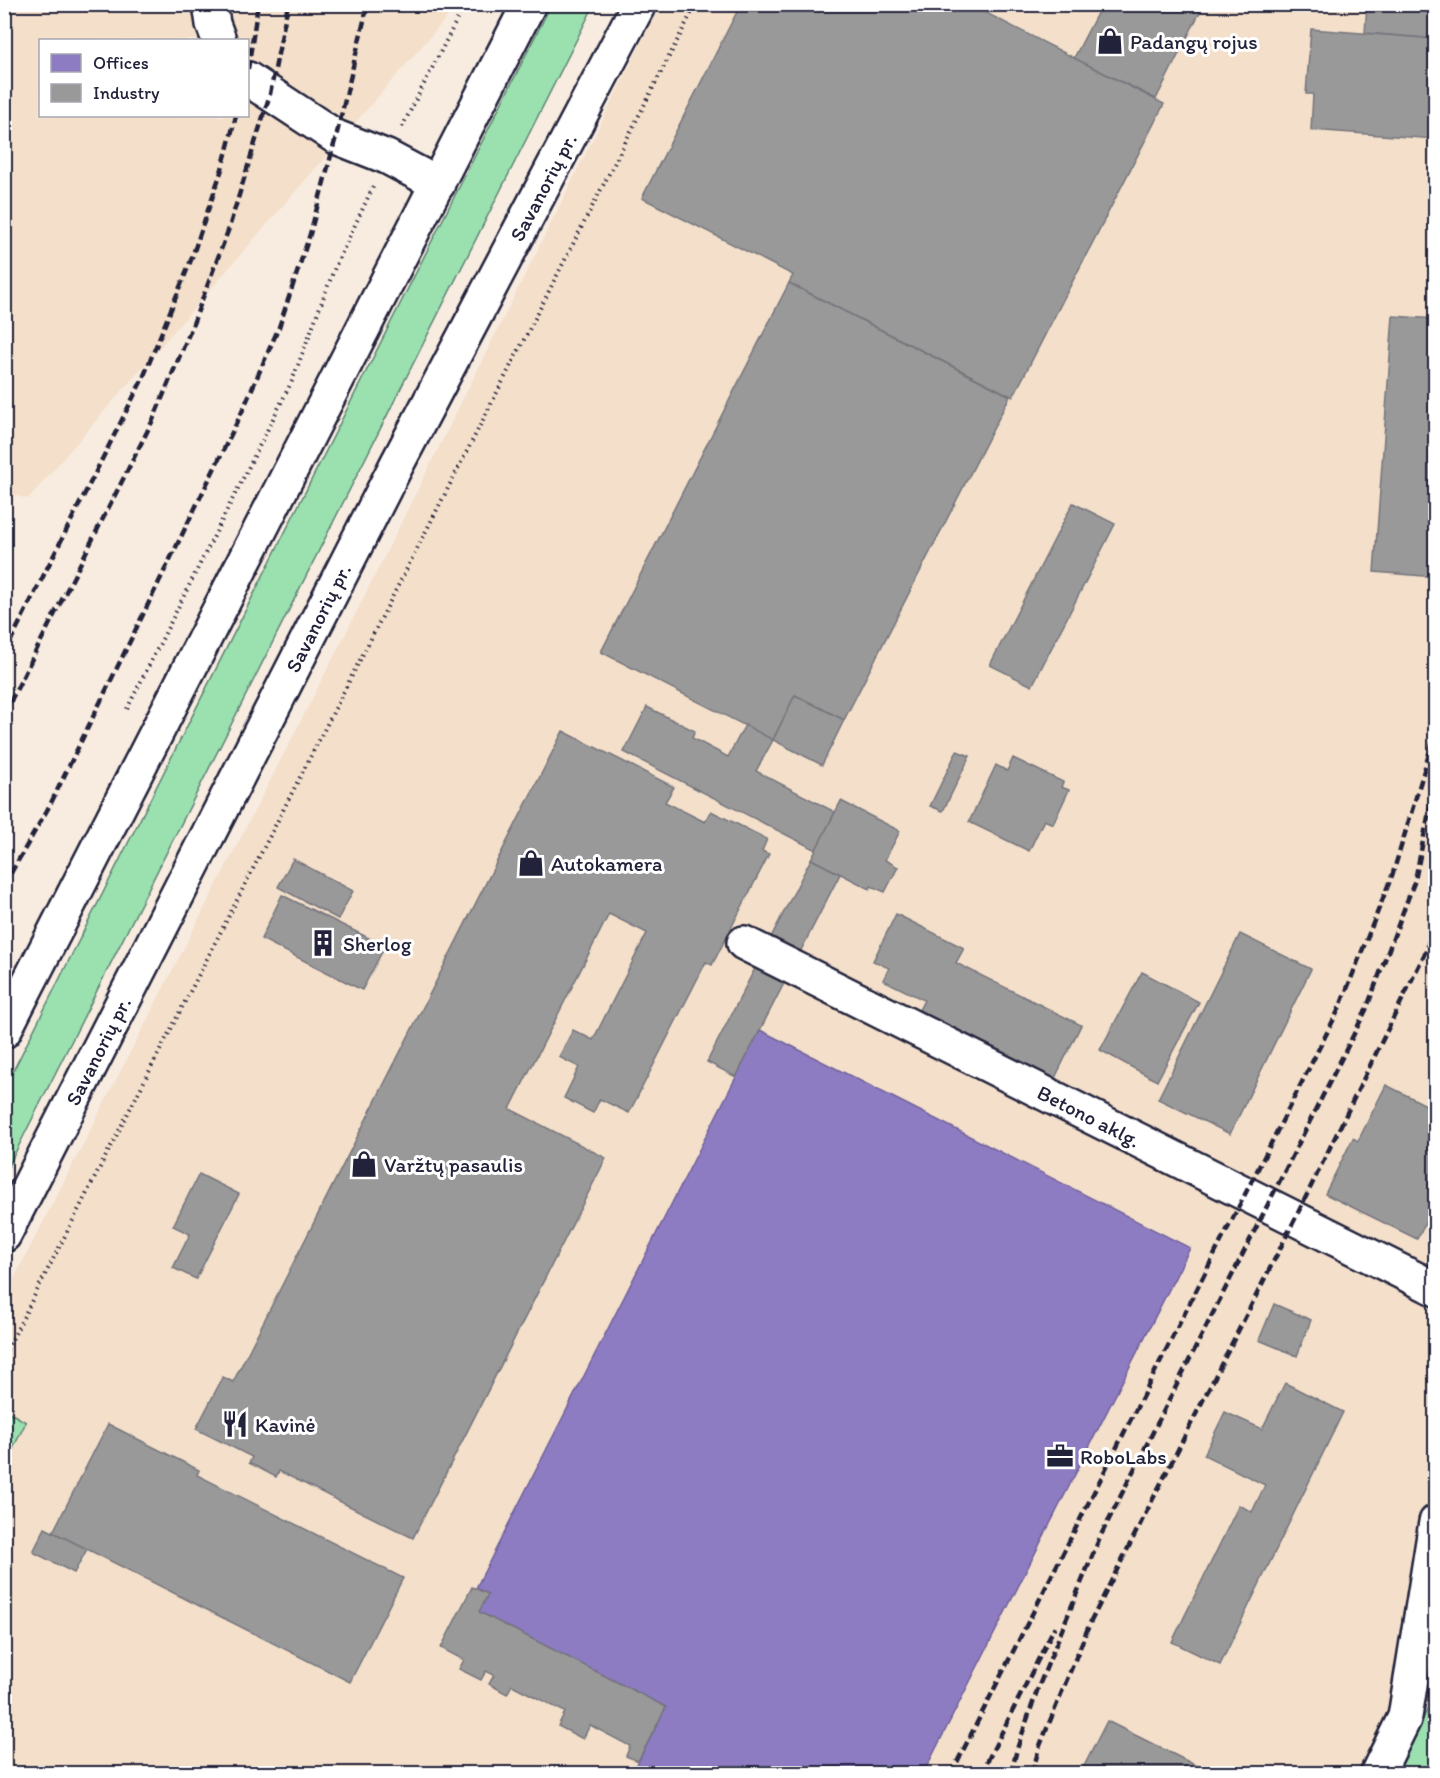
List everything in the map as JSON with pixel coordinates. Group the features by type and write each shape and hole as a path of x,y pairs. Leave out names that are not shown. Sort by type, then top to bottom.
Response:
{"main road":[{"path":"210,4 213,24 219,39"},
{"path":"4,1031 529,4"},
{"name":"Savanorių pr.","path":"4,1235 397,464 639,4"},
{"path":"249,80 336,137 387,158 438,184"},
{"name":"Betono aklg.","path":"744,943 1436,1289"},
{"path":"1377,1773 1406,1717 1436,1522"}],"path":[{"path":"126,712 292,381 335,267 465,4"},
{"path":"4,1355 696,4"}],"shaded area":[{"path":"4,5 454,5 449,15 28,499 4,492"},
{"path":"660,5 1435,5 1435,1773 5,1773 4,1298 350,625"}],"green space":[{"path":"551,5 594,5 5,1173 5,1087"},
{"path":"5,1410 26,1422 5,1465"},
{"path":"1435,1666 1435,1773 1397,1773 1431,1702"}],"building: Offices":[{"path":"760,1030 1190,1248 923,1774 632,1774 666,1707 479,1612 488,1594 476,1588"}],"building: Industry":[{"path":"741,4 969,4 1164,104 1013,397 789,283 793,275 642,198"},
{"path":"1102,4 1204,4 1156,99 1074,58"},
{"path":"1367,4 1436,4 1436,39 1365,33"},
{"path":"1311,29 1436,39 1436,139 1311,130 1313,94 1306,94"},
{"path":"789,283 1010,396 844,720 795,695 773,740 601,652"},
{"path":"1393,316 1436,319 1436,577 1374,572"},
{"path":"1073,503 1115,524 1032,686 990,665"},
{"path":"795,695 844,720 822,765 773,740"},
{"path":"647,707 695,731 692,738 728,757 745,725 773,740 756,771 835,812 816,850 624,752"},
{"path":"563,731 674,787 665,802 705,822 711,811 767,839 762,851 769,854 712,965 706,962 629,1113 600,1099 593,1113 564,1098 579,1067 559,1057 573,1030 593,1040 647,933 609,914 510,1109 606,1158 413,1538 279,1471 276,1477 249,1463 252,1457 196,1429 223,1377 233,1382"},
{"path":"957,751 970,756 943,811 930,806"},
{"path":"1013,758 1063,782 1061,787 1069,790 1053,824 1044,820 1029,851 969,822 996,765 1007,771"},
{"path":"841,801 900,831 885,860 898,867 885,892 871,886 870,889 811,859"},
{"path":"293,859 353,891 338,919 278,887"},
{"path":"811,859 840,874 736,1077 707,1062"},
{"name":"Sherlog","path":"282,895 385,946 362,990 261,939"},
{"path":"896,914 964,948 956,963 1081,1025 1053,1082 917,1014 924,1000 883,980 889,968 873,961"},
{"path":"1240,934 1311,969 1230,1134 1158,1099"},
{"path":"1142,972 1199,1002 1157,1081 1100,1050"},
{"path":"1386,1085 1436,1110 1436,1202 1417,1239 1325,1194 1353,1138 1358,1141"},
{"path":"199,1174 239,1194 196,1279 173,1268 190,1234 173,1226"},
{"path":"1274,1304 1311,1320 1297,1356 1259,1340"},
{"path":"1285,1383 1343,1412 1220,1665 1172,1642 1239,1505 1252,1512 1265,1485 1204,1455 1225,1412 1262,1429"},
{"path":"108,1424 199,1470 197,1475 403,1578 350,1682 53,1532"},
{"path":"45,1528 87,1549 74,1573 33,1552"},
{"path":"472,1587 488,1594 479,1612 666,1707 638,1761 626,1756 630,1746 590,1725 583,1739 558,1726 565,1712 512,1685 507,1694 489,1684 494,1675 486,1671 481,1680 459,1669 464,1660 441,1648"},
{"path":"1107,1721 1213,1774 1080,1774"}],"railway":[{"path":"249,62 258,4"},
{"path":"4,714 153,420 191,329 228,231 270,94 288,4"},
{"path":"4,885 50,805 241,414 279,327 310,234 368,4"},
{"path":"4,654 143,378 191,260 222,169 236,117"},
{"path":"951,1774 1339,1009 1393,873 1436,731"},
{"path":"1011,1774 1038,1688 1100,1537 1366,1010 1415,880 1436,778"},
{"path":"1032,1774 1039,1748 1090,1623 1295,1219 1426,951 1436,919"},
{"path":"981,1774 1055,1626"}],"place":[{"name":"Padangų rojus","path":"1110,41"},
{"name":"Autokamera","path":"531,863"},
{"name":"Sherlog","path":"323,943"},
{"name":"Varžtų pasaulis","path":"364,1164"},
{"name":"Kavinė","path":"235,1424"},
{"name":"RoboLabs","path":"1060,1456"}]}
